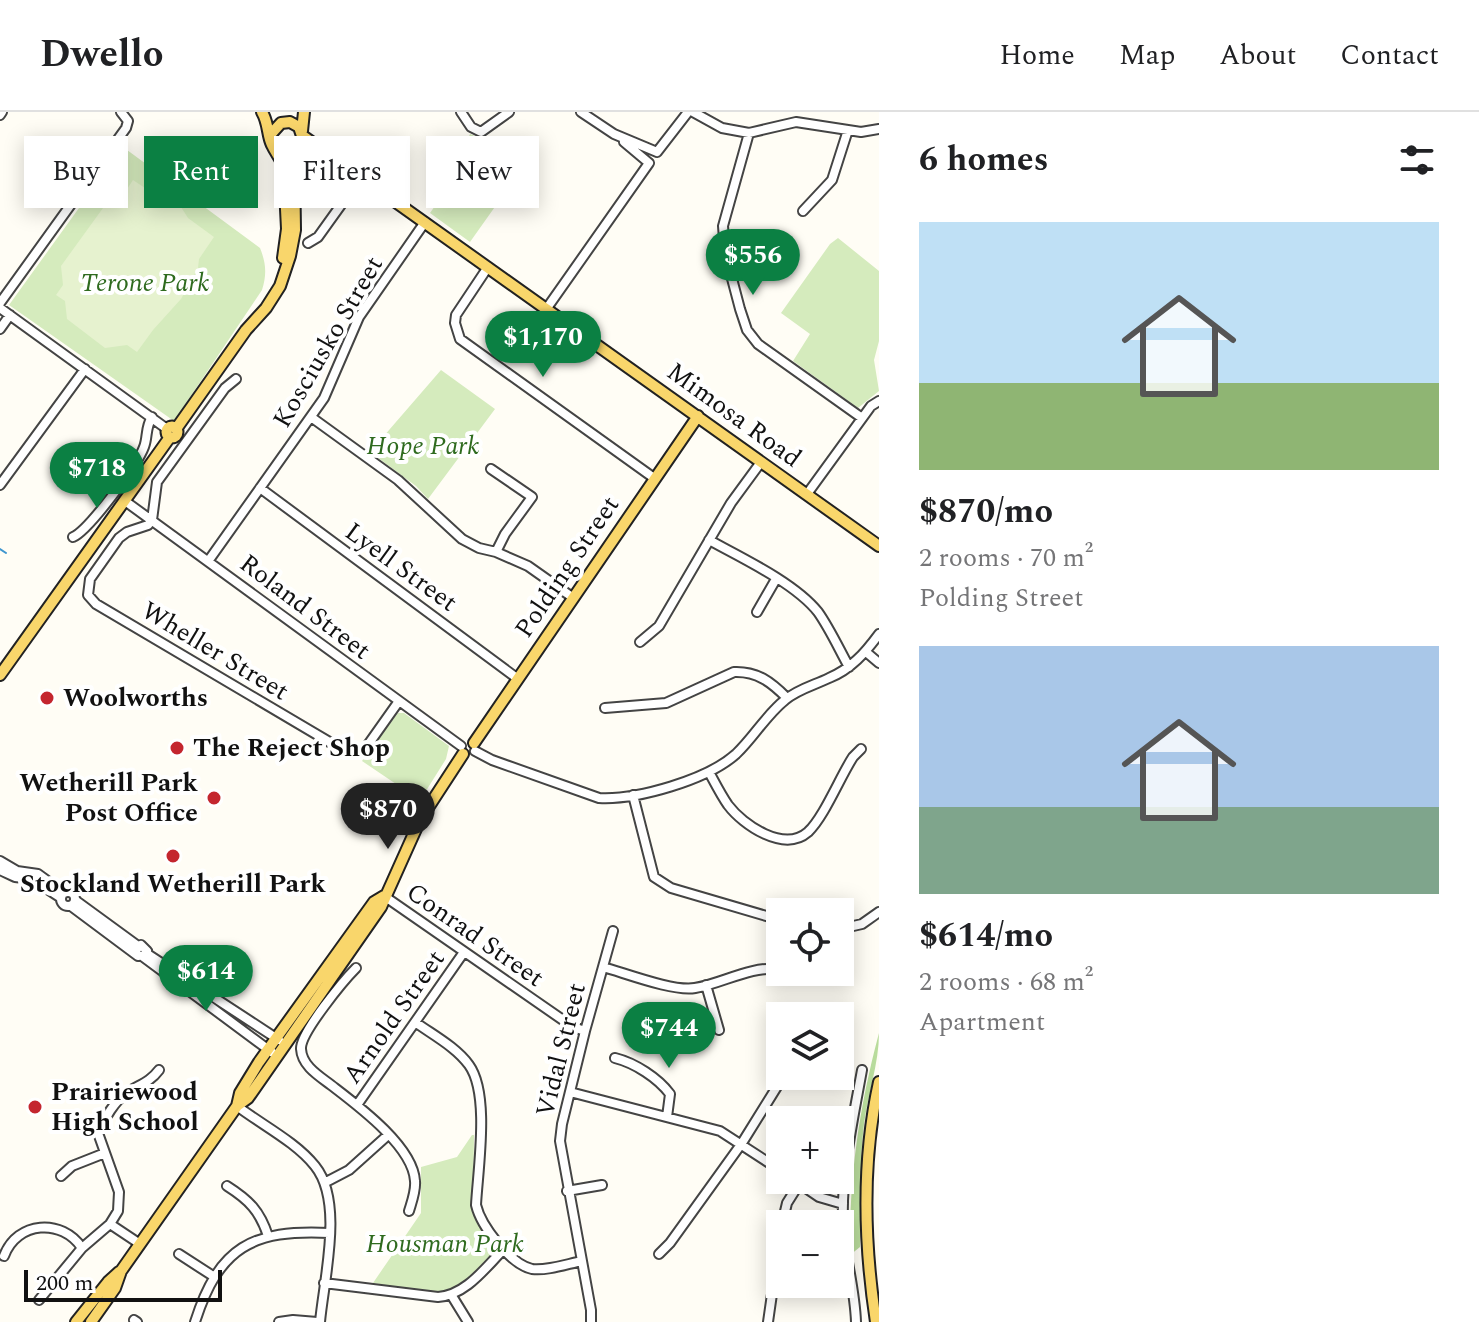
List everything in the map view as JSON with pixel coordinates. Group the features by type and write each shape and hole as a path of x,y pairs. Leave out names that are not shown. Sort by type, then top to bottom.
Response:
{"main road":[{"path":"262,112 274,147"},
{"path":"270,112 284,122 295,124 299,136"},
{"path":"271,134 277,125 296,112"},
{"path":"302,136 304,112"},
{"path":"259,314 279,272 286,241 285,208"},
{"path":"0,675 171,432 273,299 290,256 295,230 295,208"},
{"name":"Mimosa Road","path":"405,208 879,546"},
{"name":"Polding Street","path":"474,747 572,597 698,416"},
{"path":"76,1322 108,1282 121,1271 237,1106 248,1098 280,1041 381,907 420,820 462,750 474,747"},
{"path":"876,1322 870,1152 879,1082"},
{"path":"91,1322 115,1288 121,1271"}],"street":[{"path":"121,112 128,121 0,306 171,432"},
{"path":"461,112 471,127 481,132 509,112"},
{"path":"581,112 650,156"},
{"path":"547,308 650,156 690,112 722,128 749,133 796,122 861,132 879,129"},
{"path":"811,123 814,112"},
{"path":"803,211 832,180 839,167 848,130"},
{"path":"749,133 723,226 725,252 747,330 758,344 862,418"},
{"path":"308,243 318,237 339,208"},
{"name":"Kosciusko Street","path":"209,560 311,417 330,386 359,317 425,222"},
{"path":"488,267 456,315 460,339 654,478"},
{"path":"0,329 10,315"},
{"path":"0,485 85,369"},
{"path":"152,520 157,482 225,388 236,379"},
{"path":"807,494 871,406 879,401"},
{"path":"73,537 88,527 143,450 146,429 152,417"},
{"path":"311,417 398,480 462,539 528,566 572,597"},
{"path":"640,642 659,626 731,503 761,462"},
{"path":"491,469 532,497 496,552"},
{"name":"Lyell Street","path":"260,488 518,679"},
{"name":"Roland Street","path":"125,501 209,560 462,750"},
{"name":"Wheller Street","path":"152,520 148,525 119,538 90,579 88,595 96,604 348,753 365,749 399,701"},
{"path":"709,540 776,579 809,603 820,614 849,667"},
{"path":"757,612 776,579"},
{"path":"474,747 492,760 599,798 633,795 684,782 709,772 741,749 787,698 849,667 866,652 879,634"},
{"path":"866,652 879,663"},
{"path":"605,708 666,703 734,672 755,674 787,698"},
{"path":"709,772 734,811 766,835 777,840 790,840 808,831 847,765 861,749"},
{"path":"633,795 650,865 659,881 671,888 766,916"},
{"path":"0,861 17,871 38,874 62,896"},
{"path":"0,870 15,877 32,879 62,896 73,894 73,903 204,998 272,1053"},
{"name":"Conrad Street","path":"384,896 573,1027 585,1031"},
{"path":"854,926 879,912"},
{"name":"Vidal Street","path":"591,1322 560,1141 585,1031 613,931"},
{"name":"Arnold Street","path":"357,1105 464,952"},
{"path":"603,967 692,989 766,968"},
{"path":"356,968 341,983 300,1046 312,1070 357,1105 388,1135 413,1168 415,1182 409,1211"},
{"path":"706,985 719,1030"},
{"path":"204,998 280,1041"},
{"path":"415,1022 459,1054 476,1078 481,1102 476,1205 486,1229 519,1263 529,1268 582,1261"},
{"path":"615,1058 635,1066 665,1087 670,1094 667,1117"},
{"path":"39,1300 82,1248 110,1224 120,1203 119,1192 98,1133 126,1093 150,1082 159,1070"},
{"path":"856,1322 843,1226 843,1204 862,1070"},
{"path":"659,1254 742,1143 775,1090"},
{"path":"570,1092 720,1131 766,1160"},
{"path":"237,1106 304,1154 326,1182 330,1200 330,1233 318,1322 279,1322"},
{"path":"326,1182 349,1170 388,1135"},
{"path":"61,1176 72,1166 105,1153"},
{"path":"567,1191 602,1185"},
{"path":"227,1186 247,1198 256,1208 268,1236"},
{"path":"814,1194 843,1204"},
{"path":"110,1224 140,1244"},
{"path":"4,1256 7,1247 22,1233 43,1227 69,1233 82,1248"},
{"path":"195,1322 213,1276 226,1260 244,1247 268,1236 301,1231 330,1233"},
{"path":"324,1283 452,1296 468,1285 504,1249"},
{"path":"179,1254 213,1276"},
{"path":"452,1296 468,1322"},
{"path":"768,1322 771,1298"}],"green space":[{"name":"Terone Park","path":"128,151 144,162 144,208 206,208 260,248 265,264 262,290 174,421 9,305 79,208 128,208"},
{"path":"133,180 144,187 144,208 182,208 188,218 214,237 199,259 198,268 181,299 137,352 127,345 105,348 67,319 65,301 56,295 63,285 61,266 103,208 128,208 128,188"},
{"path":"433,208 494,208 470,242 430,213"},
{"path":"838,238 879,271 879,341 874,360 879,391 858,408 793,361 810,334 781,313 830,244"},
{"name":"Hope Park","path":"441,370 495,409 428,499 416,486 370,452"},
{"path":"398,713 404,713 449,746 446,759 419,802 414,804 399,796 396,784 362,761"},
{"path":"879,1033 862,1139 860,1247 854,1252 851,1198 854,1194 857,1143"},
{"name":"Housman Park","path":"472,1135 473,1213 491,1243 493,1253 465,1280 447,1290 427,1291 373,1283 421,1213 421,1167 457,1157"}],"waterway":[{"path":"0,549 6,553"}],"place":[{"name":"Woolworths","path":"47,698"},
{"name":"The Reject Shop","path":"177,748"},
{"name":"Wetherill Park Post Office","path":"214,798"},
{"name":"Stockland Wetherill Park","path":"173,856"},
{"name":"Prairiewood High School","path":"35,1107"}]}
